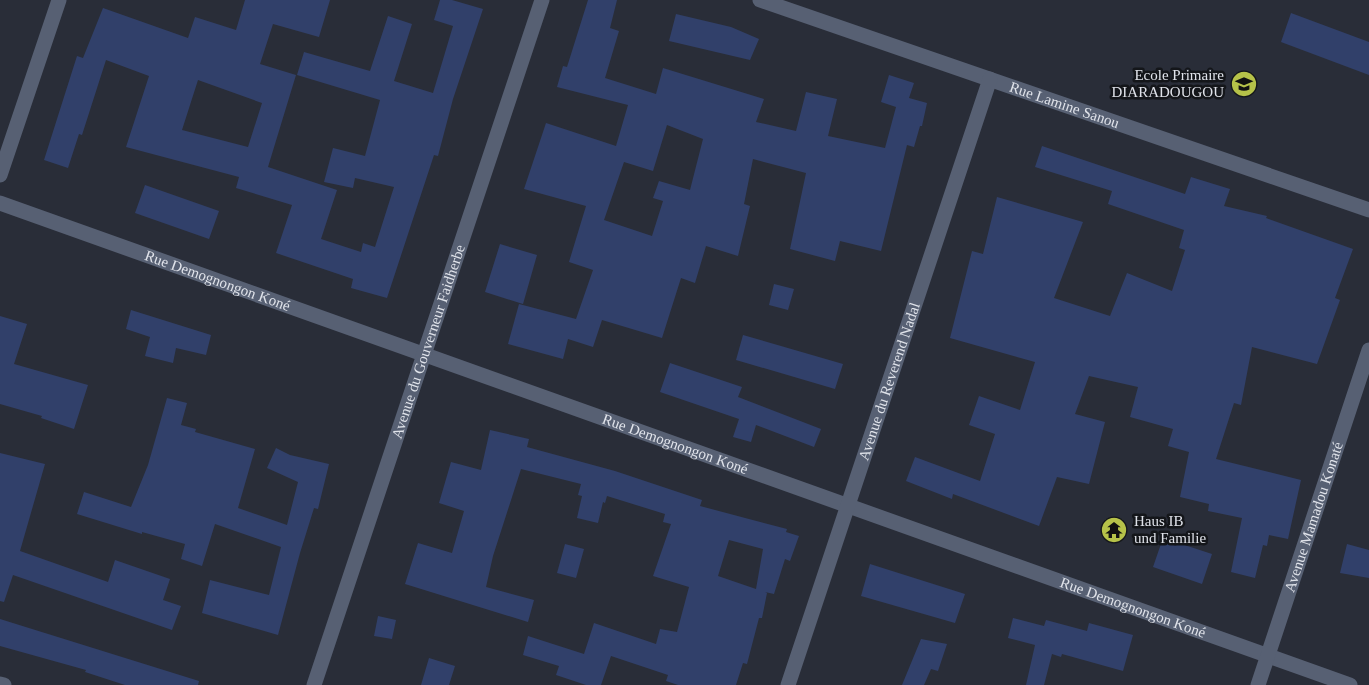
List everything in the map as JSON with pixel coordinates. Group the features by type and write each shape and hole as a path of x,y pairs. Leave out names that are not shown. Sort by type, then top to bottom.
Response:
{"street":[{"path":"0,175 59,0"},
{"name":"Avenue du Gouverneur Faidherbe","path":"314,685 542,0"},
{"name":"Rue Lamine Sanou","path":"760,0 1369,210"},
{"name":"Avenue du Reverend Nadal","path":"788,685 990,79"},
{"name":"Rue Demognongon Koné","path":"0,203 1350,685"},
{"name":"Avenue Mamadou Konaté","path":"1258,685 1369,350"},
{"path":"0,684 4,685"}],"building":[{"path":"245,0 330,0 319,37 273,24 260,64 296,75 268,167 337,190 321,239 361,252 363,243 375,247 394,187 355,178 353,188 324,182 333,148 365,156 380,100 297,75 304,52 370,71 388,16 412,24 394,81 433,93 453,26 434,20 440,0 452,0 483,9 453,99 438,156 434,155 387,298 351,288 353,279 276,253 292,205 236,188 239,177 126,147 149,76 106,60 82,135 79,134 68,168 44,160 77,56 83,58 103,8 188,38 195,17 236,30","holes":["198,80 262,103 248,147 182,130"]},
{"path":"588,0 617,0 610,28 619,31 605,78 656,94 663,68 764,99 756,122 796,131 806,92 837,99 828,136 885,148 896,107 881,102 889,75 914,83 909,98 927,103 914,147 907,145 881,251 840,241 835,261 790,249 806,173 753,159 744,204 750,206 738,256 706,246 695,283 681,278 662,338 602,320 593,347 568,339 563,359 508,344 519,304 576,319 593,270 569,262 586,206 524,189 546,123 616,146 628,105 557,87 563,66 567,67","holes":["667,125 703,139 690,190 659,181 653,198 663,201 652,236 604,220 624,162 653,171"]},
{"path":"1291,13 1369,42 1369,75 1281,42"},
{"path":"676,14 731,27 759,39 750,60 669,41"},
{"path":"1042,146 1185,194 1191,177 1230,189 1224,206 1267,216 1266,218 1353,249 1335,298 1340,300 1317,364 1252,347 1241,405 1234,403 1216,459 1301,480 1288,539 1269,535 1267,546 1263,545 1255,578 1231,572 1242,518 1208,511 1209,504 1180,497 1189,452 1168,446 1173,429 1130,417 1138,387 1089,376 1075,414 1105,422 1089,484 1057,477 1039,526 953,494 952,499 906,481 915,457 980,481 995,434 969,425 979,396 1020,410 1035,362 950,338 972,251 983,254 997,197 1083,222 1054,298 1110,316 1127,273 1172,291 1185,250 1179,248 1184,230 1108,204 1112,191 1035,167"},
{"path":"145,185 219,211 209,239 135,213"},
{"path":"500,244 537,255 523,304 485,292"},
{"path":"774,284 794,289 788,310 769,305"},
{"path":"131,310 211,335 206,355 176,348 173,363 145,356 150,337 126,329"},
{"path":"0,316 27,324 14,364 88,385 74,429 41,418 42,416 0,404"},
{"path":"743,335 843,364 835,389 736,360"},
{"path":"670,363 742,387 738,397 821,429 814,447 756,425 751,442 733,437 739,419 660,392"},
{"path":"167,398 187,403 181,425 196,429 195,432 255,449 238,508 287,525 298,482 267,468 276,448 290,455 329,464 318,509 314,508 300,553 278,635 202,613 210,580 269,595 281,547 215,524 202,566 181,559 185,544 142,532 142,534 77,514 84,492 131,507 148,465"},
{"path":"490,430 529,439 527,447 615,471 702,500 700,506 787,529 786,532 799,536 790,561 785,559 774,594 765,592 767,593 762,618 759,618 747,664 743,663 736,685 678,685 666,681 668,675 611,656 601,685 586,685 556,675 559,666 523,655 528,636 584,654 594,623 656,644 660,629 677,632 689,587 653,576 671,524 663,522 665,514 607,496 605,503 603,502 598,523 577,518 582,496 578,495 581,484 521,469 493,556 486,587 534,600 528,622 405,584 418,543 452,553 464,511 439,503 451,462 481,470","holes":["729,540 763,549 756,589 718,576"]},
{"path":"0,453 45,464 20,551 108,582 115,560 170,579 163,600 181,606 172,630 13,575 4,602 0,601"},
{"path":"1163,538 1212,554 1202,584 1153,567"},
{"path":"565,544 584,549 576,578 557,573"},
{"path":"1347,544 1369,550 1369,578 1340,573"},
{"path":"870,564 965,594 955,623 861,596"},
{"path":"378,616 396,620 392,639 374,636"},
{"path":"1013,618 1044,626 1046,620 1087,631 1089,623 1133,635 1123,671 1062,654 1061,657 1052,654 1044,685 1026,685 1035,645 1008,638"},
{"path":"0,619 199,681 198,685 125,685 85,672 86,670 0,646"},
{"path":"921,639 947,644 938,671 931,669 924,685 902,685"},
{"path":"429,658 455,666 449,685 421,685"}],"place":[{"name":"Ecole Primaire DIARADOUGOU","path":"1244,84"},
{"name":"Haus IB und Familie","path":"1114,530"}]}
